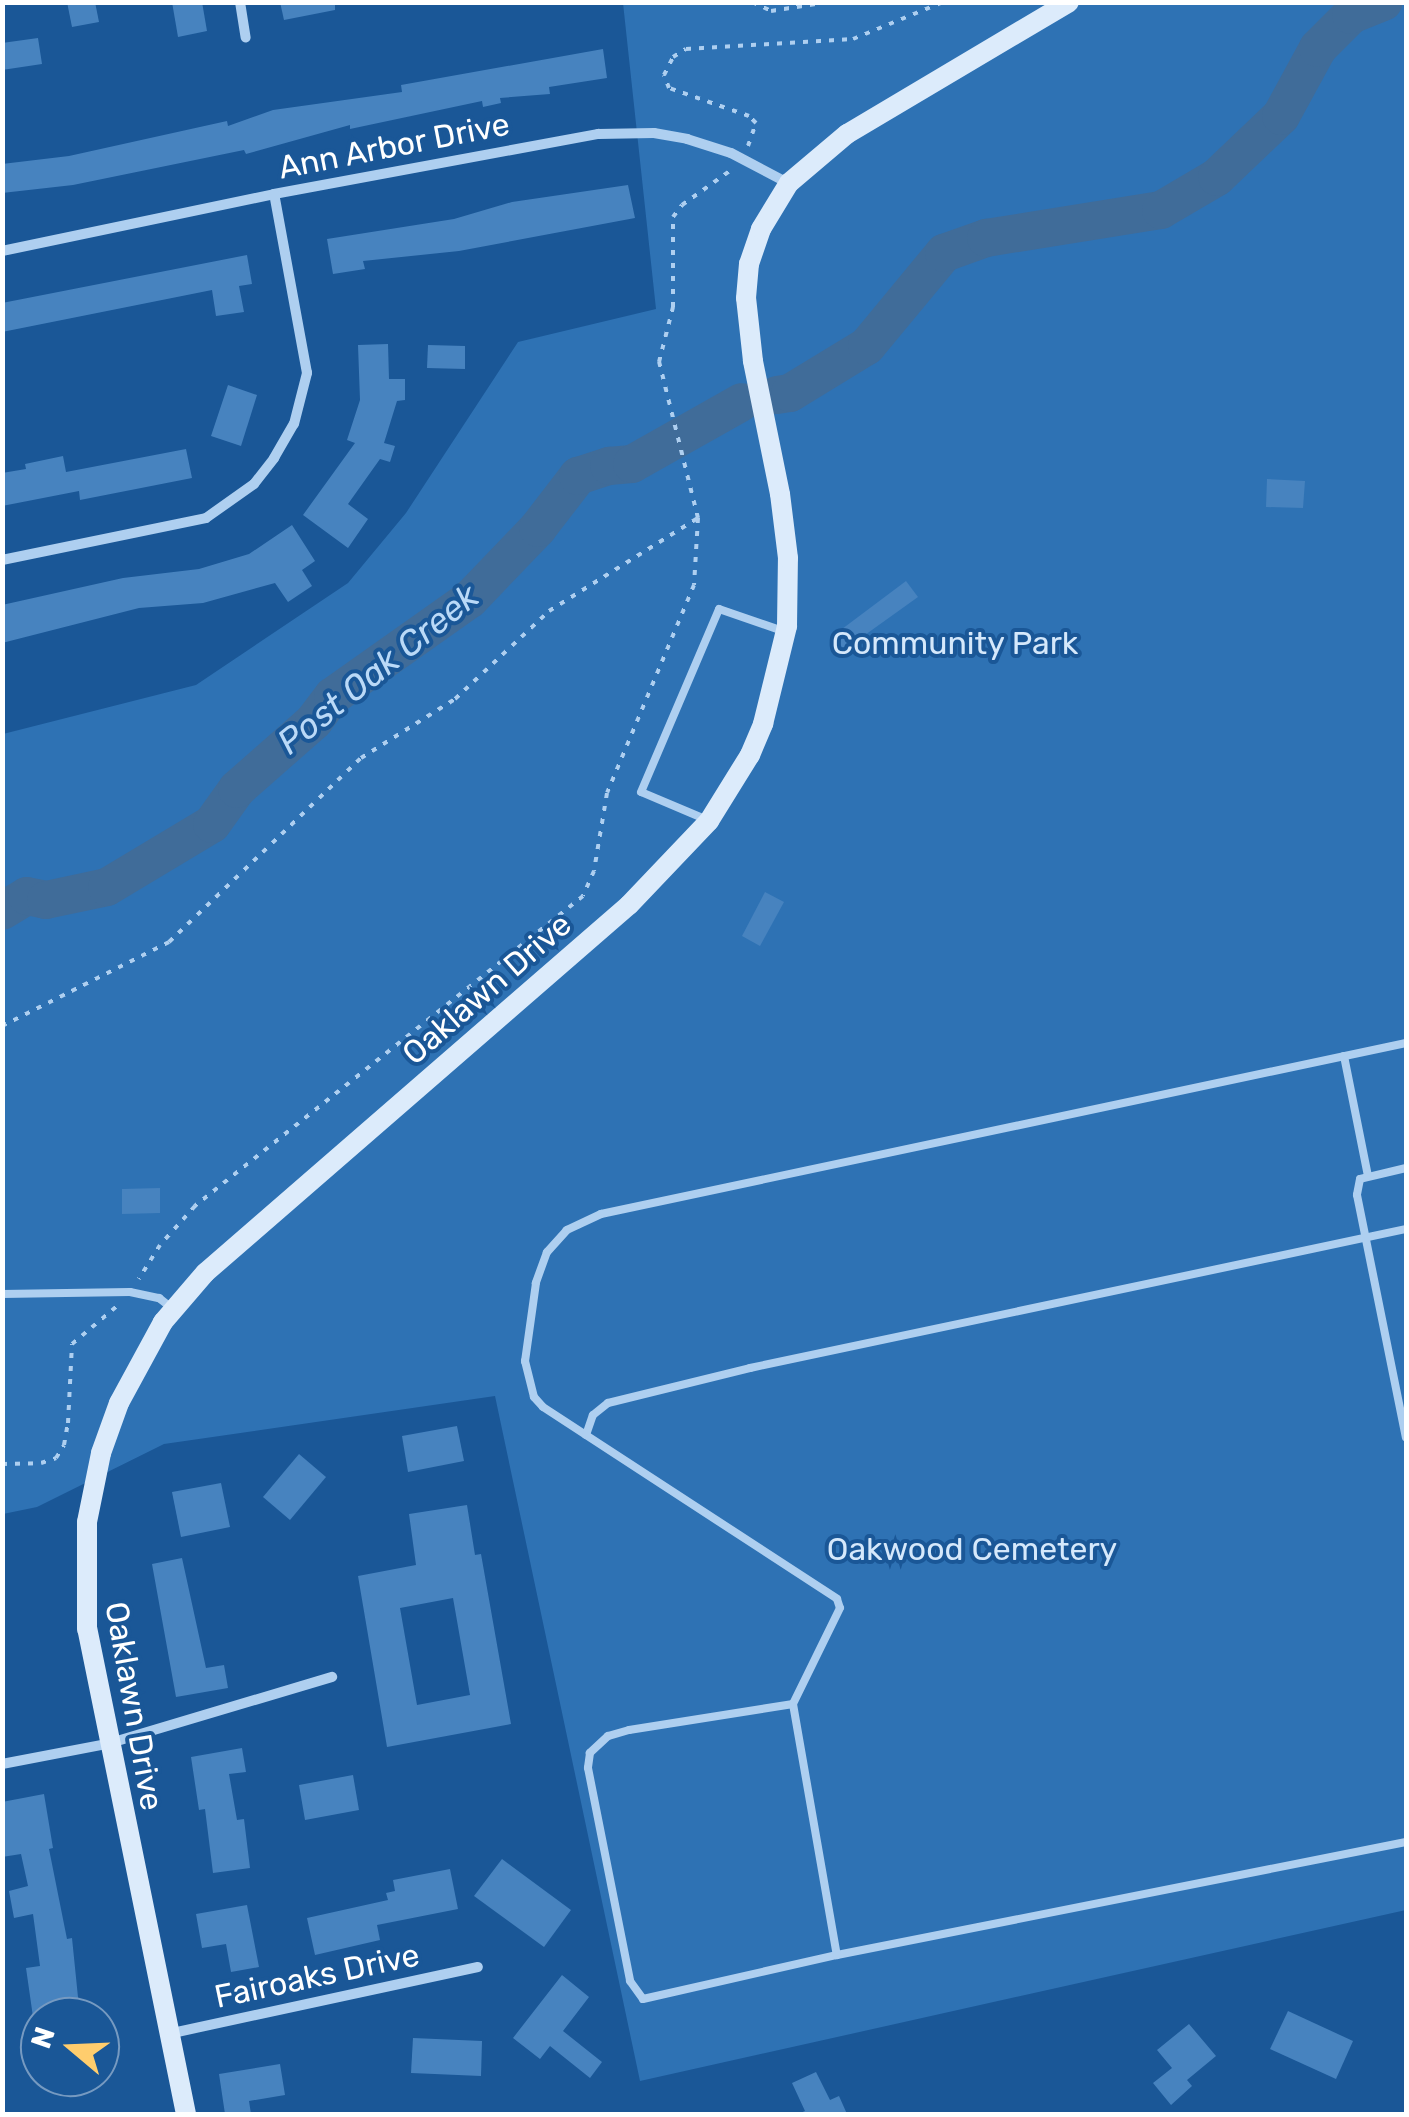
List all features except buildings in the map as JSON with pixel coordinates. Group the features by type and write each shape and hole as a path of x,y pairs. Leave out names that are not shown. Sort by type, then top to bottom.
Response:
{"street":[{"path":"240,2 246,38"},
{"name":"Oaklawn Drive","path":"186,2114 107,1744 87,1630 86,1522 101,1453 119,1403 173,1309 204,1273 629,906 709,820 750,755 763,724 786,632 784,526 753,361 746,298 750,264 761,229 789,184 847,134 1069,2"},
{"name":"Ann Arbor Drive","path":"2,251 274,194 598,134 654,132 686,138 740,158 789,184"},
{"path":"2,560 206,518 254,484 274,458 294,424 308,373 274,194"},
{"path":"2,1764 107,1744 332,1676"},
{"name":"Fairoaks Drive","path":"168,2034 478,1967"}],"lane":[{"path":"709,820 641,792 719,610 786,632"},
{"path":"837,1955 793,1704 835,1622 840,1608 837,1600 534,1397 525,1361 536,1283 548,1252 567,1230 601,1214 762,1176 1406,1043"},
{"path":"1344,1056 1368,1176"},
{"path":"1406,1168 1368,1176 1357,1185 1406,1437"},
{"path":"586,1435 593,1414 608,1403 750,1368 1406,1229"},
{"path":"2,1294 130,1292 158,1298 173,1309"},
{"path":"793,1704 608,1736 590,1753 588,1768 634,1992 643,1999 837,1955 1406,1842"}],"path":[{"path":"752,2 771,11 828,2"},
{"path":"2,1464 41,1463 56,1458 64,1446 68,1423 72,1344 130,1292 160,1244 196,1206 583,896 594,870 607,793 694,585 698,518 686,460 663,387 661,345 674,296 673,217 682,205 730,172 754,136 756,123 750,116 669,88 665,69 679,52 853,39 943,2"},
{"path":"2,1026 169,942 361,758 456,700 549,611 698,518"}],"green space":[{"name":"Community Park","path":"623,3 1406,3 1406,1910 640,2081 495,1396 164,1444 37,1507 3,1514 3,734 196,685 348,583 406,513 518,342 656,309"}],"waterway":[{"name":"Post Oak Creek","path":"777,395 790,393 867,346 944,253 986,238 1161,210 1217,177 1281,116 1318,48 1351,15 1384,2"},
{"name":"Post Oak Creek","path":"2,911 27,896 46,900 107,887 212,824 237,789 314,721 333,696 470,599 538,528 578,476 609,466 632,464 742,402"}],"park label":[{"name":"Oakwood Cemetery","path":"972,1549"}]}
